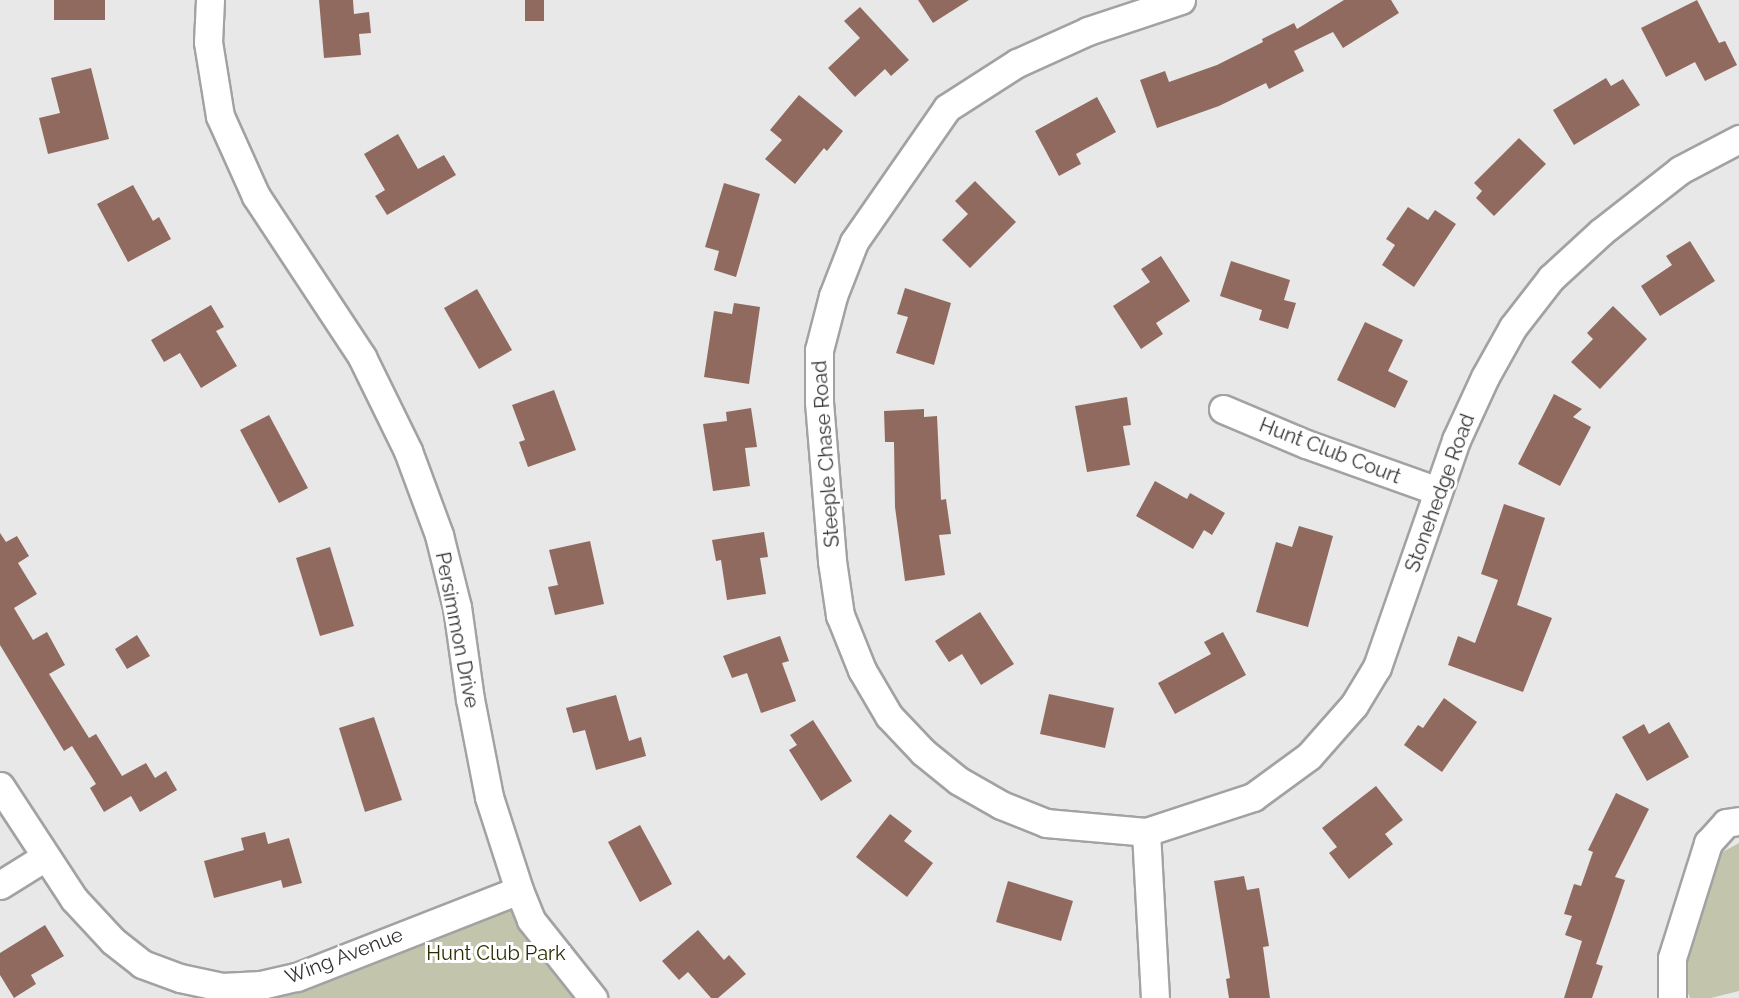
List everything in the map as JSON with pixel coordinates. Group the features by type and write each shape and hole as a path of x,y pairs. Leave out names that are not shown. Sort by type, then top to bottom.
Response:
{"street":[{"name":"Persimmon Drive","path":"210,0 208,42 220,116 256,195 362,357 408,451 439,535 457,607 470,699 489,797 519,890 531,920 593,998"},
{"name":"Steeple Chase Road","path":"1146,832 1046,824 1001,805 959,781 889,716 862,670 840,615 819,402 819,350 833,296 854,242 947,108 1017,63 1088,31 1181,0"},
{"name":"Stonehedge Road","path":"1146,832 1253,797 1281,779 1328,738 1354,705 1377,667 1456,440 1485,377 1513,327 1551,278 1647,194 1680,170 1739,139"},
{"name":"Hunt Club Court","path":"1223,409 1306,444 1438,491"},
{"name":"Wing Avenue","path":"0,786 74,899 113,940 142,964 180,978 222,987 261,985 297,977 519,890"},
{"path":"1672,998 1672,958 1708,843 1726,824 1739,821"},
{"path":"1146,832 1155,998"},
{"path":"0,885 45,857"}],"green space":[{"path":"1739,843 1739,991 1711,998 1690,998 1684,983 1686,951 1719,854"},
{"name":"Hunt Club Park","path":"510,901 585,998 196,998 197,994"}],"building":[{"path":"54,0 105,0 105,20 54,20"},
{"path":"319,0 353,0 354,14 369,12 371,33 359,34 361,55 324,58"},
{"path":"525,0 544,0 544,21 525,21"},
{"path":"918,0 969,0 933,23"},
{"path":"1344,0 1391,0 1399,13 1343,48 1333,32 1294,51 1304,71 1269,89 1266,83 1219,106 1157,128 1140,80 1165,71 1169,82 1217,65 1263,42 1262,39 1294,23 1297,29"},
{"path":"1697,0 1719,43 1725,41 1737,65 1705,81 1695,62 1666,77 1641,28"},
{"path":"860,7 909,60 891,76 885,69 855,97 828,68 860,38 844,21"},
{"path":"91,68 109,139 48,154 39,118 60,113 51,78"},
{"path":"1606,78 1611,86 1623,79 1640,105 1574,145 1553,110"},
{"path":"799,95 843,131 827,151 824,148 795,184 765,159 782,140 770,130"},
{"path":"1097,97 1116,132 1076,154 1081,164 1059,176 1035,131"},
{"path":"398,134 418,169 444,155 456,175 387,215 375,196 385,190 364,154"},
{"path":"1519,138 1546,164 1494,216 1476,198 1482,191 1474,183"},
{"path":"975,181 1016,222 970,268 942,240 968,214 955,201"},
{"path":"724,183 760,194 736,277 714,270 719,251 705,247"},
{"path":"133,185 153,221 159,217 171,239 128,262 97,204"},
{"path":"1408,207 1428,220 1435,210 1456,224 1414,287 1382,265 1395,245 1386,239"},
{"path":"1690,241 1715,281 1660,316 1641,286 1672,265 1666,256"},
{"path":"1161,256 1190,301 1156,323 1163,334 1141,349 1113,306 1150,282 1141,269"},
{"path":"1231,261 1290,280 1284,300 1296,303 1288,329 1259,320 1262,310 1220,296"},
{"path":"905,288 951,303 934,365 896,353 908,317 897,314"},
{"path":"477,289 512,350 479,369 444,308"},
{"path":"734,303 760,307 749,384 704,377 714,311 732,314"},
{"path":"211,305 224,327 216,331 237,366 201,388 180,353 164,362 151,340"},
{"path":"1613,306 1647,339 1600,389 1571,362 1593,339 1587,333"},
{"path":"1365,322 1403,340 1388,371 1408,381 1395,408 1337,380"},
{"path":"554,390 576,450 528,467 519,442 525,440 512,405"},
{"path":"1554,394 1582,409 1573,417 1591,427 1560,486 1518,464"},
{"path":"1127,397 1131,425 1123,426 1130,465 1087,472 1075,406"},
{"path":"751,408 757,447 745,448 750,486 713,491 703,424 727,421 726,412"},
{"path":"924,409 924,417 937,416 941,500 946,499 951,534 939,535 945,575 905,581 895,507 894,442 885,442 884,411"},
{"path":"269,415 308,488 279,503 240,430"},
{"path":"1155,481 1187,499 1190,493 1225,513 1212,535 1204,530 1193,549 1136,516"},
{"path":"1504,504 1545,518 1517,605 1552,618 1523,692 1448,665 1458,636 1475,643 1498,580 1481,574"},
{"path":"1299,526 1333,536 1308,627 1256,612 1276,542 1292,547"},
{"path":"764,532 768,557 760,558 766,594 727,600 721,560 716,561 712,540"},
{"path":"0,533 6,542 17,536 29,556 18,563 37,594 14,608 33,640 47,632 65,665 49,674 89,738 96,734 122,776 146,763 155,778 166,771 177,790 140,812 131,796 104,812 90,788 96,784 72,746 64,751 0,645"},
{"path":"590,541 604,604 555,615 548,587 558,585 549,550"},
{"path":"330,547 354,626 320,636 296,558"},
{"path":"980,612 1014,664 981,685 962,654 949,662 935,641"},
{"path":"1223,632 1246,675 1175,714 1158,683 1211,654 1204,642"},
{"path":"137,635 150,656 127,669 115,649"},
{"path":"780,636 789,661 782,663 796,701 761,713 747,673 732,678 723,656"},
{"path":"1049,694 1114,708 1105,748 1040,734"},
{"path":"616,695 629,741 641,737 646,756 596,770 585,730 573,733 566,708"},
{"path":"1444,698 1477,722 1442,772 1404,745 1418,725 1423,728"},
{"path":"374,717 402,800 365,812 339,728"},
{"path":"813,720 852,781 821,801 789,750 797,745 790,735"},
{"path":"1669,722 1689,757 1647,781 1622,737 1644,724 1649,734"},
{"path":"1376,786 1403,820 1385,834 1393,844 1349,879 1329,853 1337,847 1322,828"},
{"path":"1616,793 1649,809 1615,877 1625,880 1596,964 1603,966 1592,998 1564,998 1582,941 1565,935 1572,916 1564,914 1574,884 1581,886 1593,852 1588,850"},
{"path":"890,814 912,831 904,841 933,863 907,897 856,857"},
{"path":"640,825 672,884 640,902 608,842"},
{"path":"265,832 268,844 289,838 302,883 283,888 281,880 214,898 204,861 244,850 241,838"},
{"path":"1244,876 1247,890 1259,888 1269,946 1263,947 1270,998 1229,998 1226,979 1230,978 1214,881"},
{"path":"1008,881 1073,901 1061,941 996,922"},
{"path":"45,925 64,956 31,975 36,984 14,998 0,975 0,953"},
{"path":"698,930 724,960 729,955 746,974 718,998 711,998 688,972 679,980 662,961"}]}
